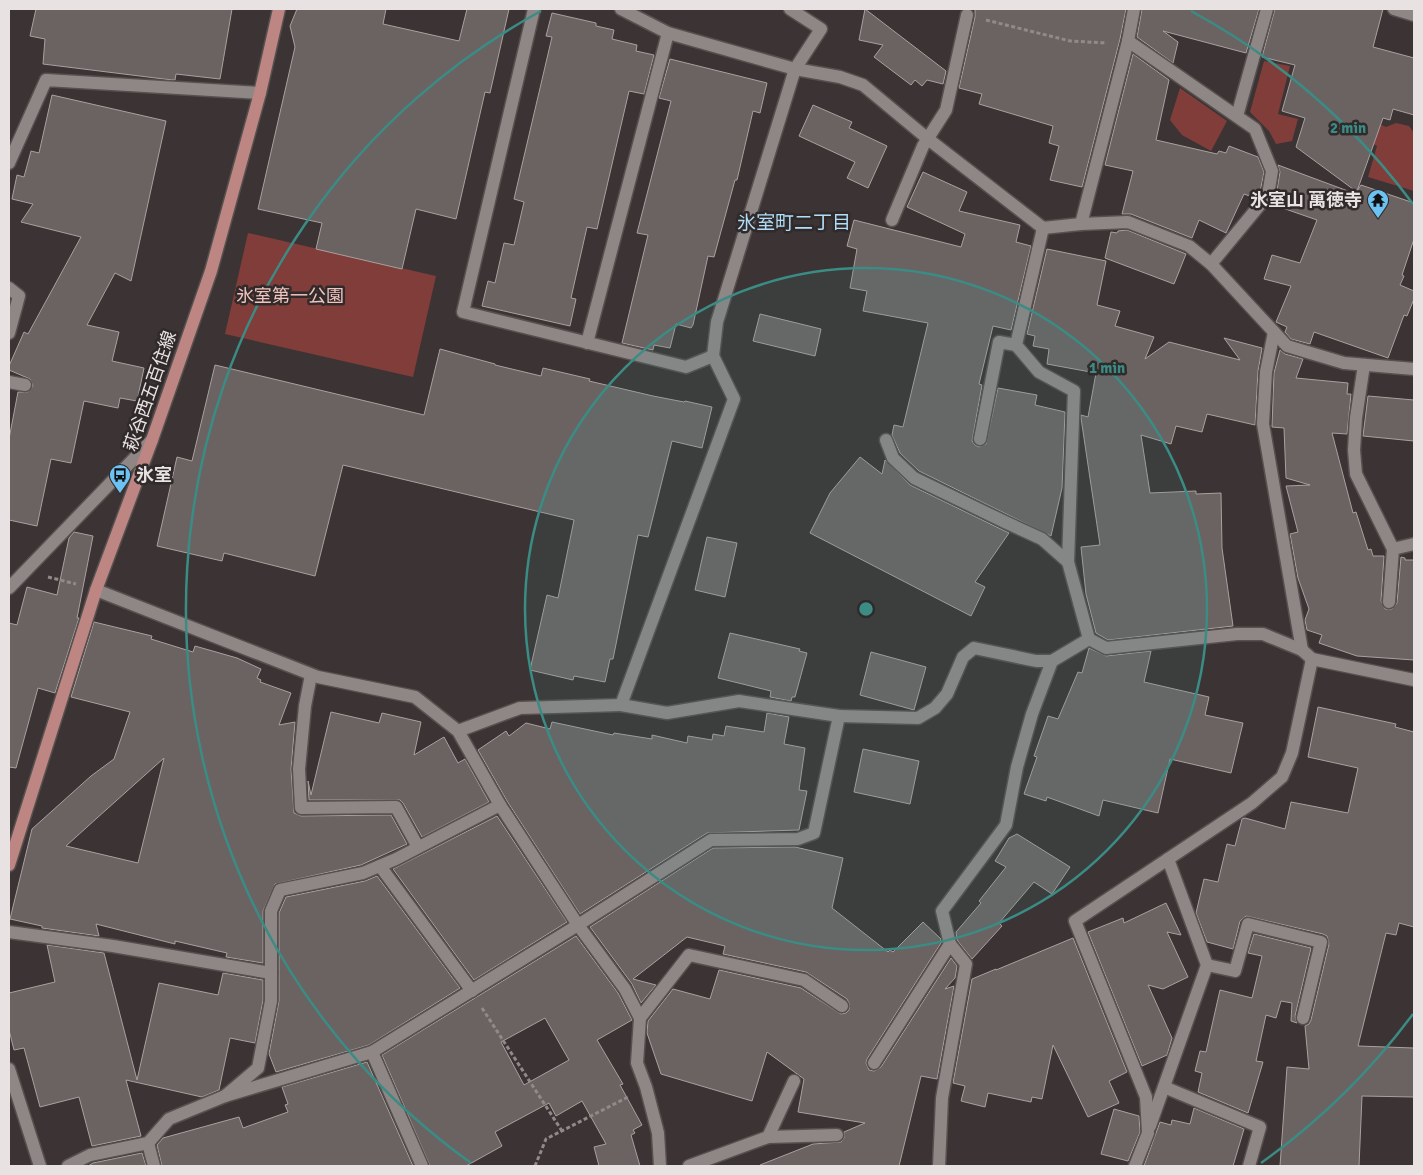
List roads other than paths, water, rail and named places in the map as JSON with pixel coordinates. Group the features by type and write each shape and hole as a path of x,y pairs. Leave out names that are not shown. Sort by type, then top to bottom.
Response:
{"main road":[{"name":"萩谷西五百住線","path":"9,865 96,590 152,440 211,271 260,93 279,9"}],"street":[{"path":"534,9 463,312 686,367 713,356"},
{"path":"621,9 668,33 795,69 840,77 863,85 928,139 1043,228 1128,222 1188,246 1211,264 1286,346 1344,363 1414,369"},
{"path":"621,705 734,399 713,356 717,322 795,69 821,29 790,9"},
{"path":"1081,224 1128,44 1134,9"},
{"path":"1237,116 1266,9"},
{"path":"1394,9 1414,15"},
{"path":"892,220 928,139 946,110 967,15"},
{"path":"587,343 668,33"},
{"path":"1128,44 1256,129 1272,171 1268,194 1211,264"},
{"path":"9,163 46,80 260,93"},
{"path":"1016,345 1043,228"},
{"path":"9,288 19,296 9,333"},
{"path":"1148,1133 1146,1097 1075,921 1252,803 1282,777 1292,753 1307,654 1263,424 1266,372 1274,332"},
{"path":"980,439 999,342 1016,345 1039,372 1074,391 1068,562 1089,639 1106,648 1237,634 1263,634 1307,654 1414,680"},
{"path":"1364,365 1356,418 1354,450 1356,474 1394,549 1389,602"},
{"path":"9,382 25,385"},
{"path":"9,588 24,570 152,440"},
{"path":"886,440 893,458 914,478 1042,539 1068,562"},
{"path":"1394,549 1414,544"},
{"path":"96,590 311,675 415,697 458,731 500,805 578,925 625,989 640,1018 637,1063 646,1087 658,1133 660,1166"},
{"path":"458,731 520,708 621,705 667,713 739,701 839,716 918,718 935,708 947,694 963,657 974,648 1036,662 1052,661 1089,639"},
{"path":"939,1166 942,1098 966,964 950,944 942,911 1006,825 1017,767 1032,714 1052,661"},
{"path":"311,675 305,706 299,769 301,808 396,807 418,847"},
{"path":"68,1166 90,1155 148,1143 169,1119 225,1096 372,1052 578,925 711,840 798,839 814,833 839,716"},
{"path":"225,1096 258,1068 271,1000 271,911 280,890 363,873 500,805"},
{"path":"1135,1166 1207,965 1168,859"},
{"path":"380,866 472,991"},
{"path":"1207,965 1235,971 1248,924 1321,942 1303,1018"},
{"path":"9,932 113,946 271,973"},
{"path":"874,1063 950,944"},
{"path":"640,1018 689,955 804,980 842,1006"},
{"path":"372,1052 422,1166"},
{"path":"9,1069 40,1166"},
{"path":"768,1136 794,1080"},
{"path":"1164,1086 1260,1127 1249,1166"},
{"path":"689,1166 768,1136 836,1135"},
{"path":"148,1143 154,1166"}],"place":[{"name":"氷室山 萬徳寺","path":"1378,219"},
{"name":"氷室","path":"120,494"}],"district":[{"name":"氷室町二丁目","path":"794,222"}],"park label":[{"name":"氷室第一公園","path":"290,296"}]}
